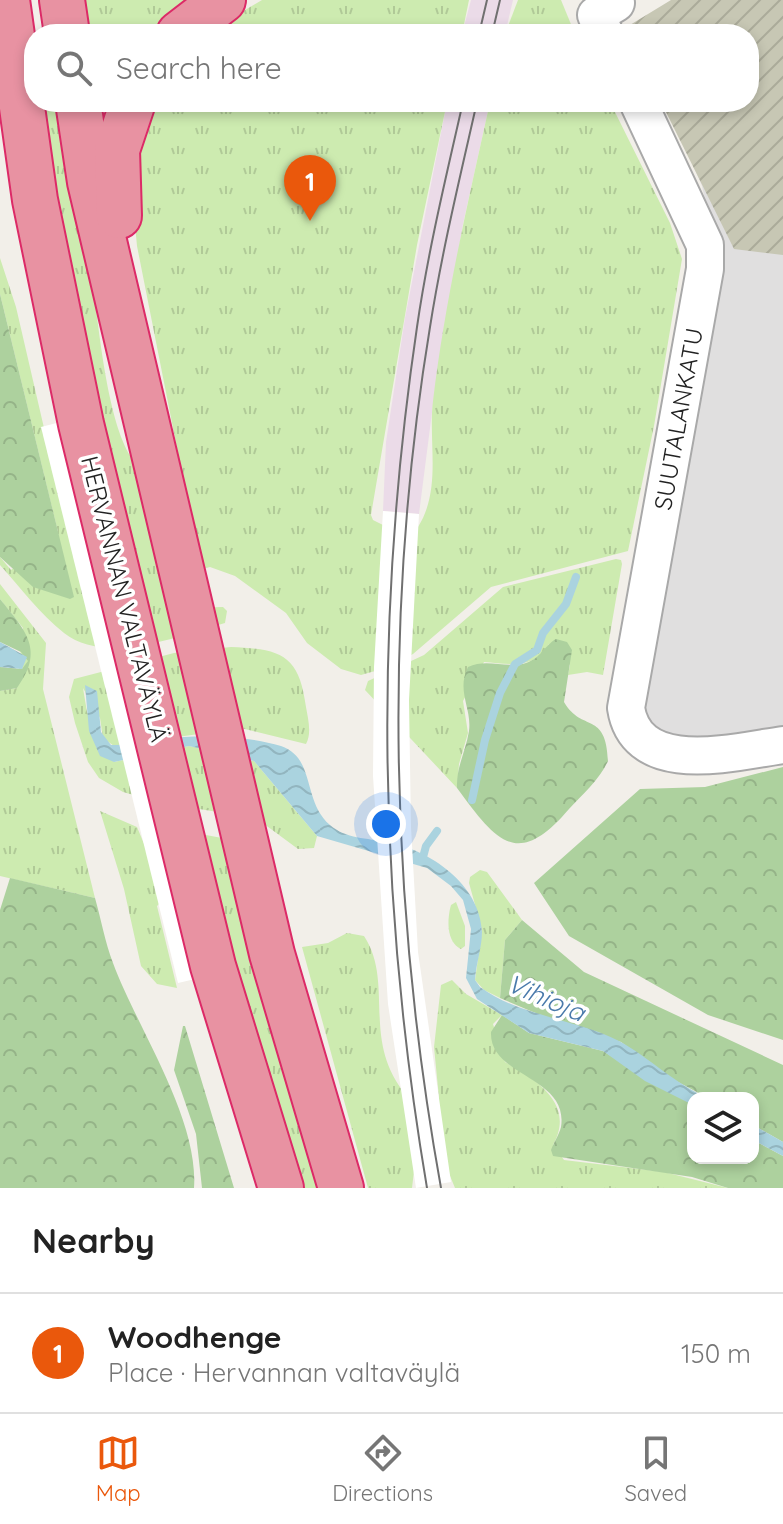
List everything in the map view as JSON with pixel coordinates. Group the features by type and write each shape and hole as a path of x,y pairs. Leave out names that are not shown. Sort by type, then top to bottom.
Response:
{"highway":[{"name":"HERVANNAN VALTAVÄYLÄ","path":"7,0 35,200 81,424 213,966 281,1188"},
{"path":"62,0 66,24"},
{"path":"192,24 223,0"},
{"path":"0,110 35,200"},
{"path":"80,112 90,182 272,954 341,1188"},
{"path":"130,112 117,150 117,182 132,362"}],"street":[{"name":"SUUTALANKATU","path":"643,112 705,245 701,292 626,708 629,729 641,743 665,753 712,755 783,745"}],"shaded area":[{"path":"471,0 513,0 507,24 465,24"},
{"path":"671,0 783,0 783,255 734,249 666,112 759,112 759,24 632,24"},
{"path":"678,0 783,0 783,727 677,741 657,731 645,713 645,691 718,264 702,186 670,112 759,112 759,24 633,24"},
{"path":"445,112 488,112 463,224 435,389 419,514 383,511 386,442 405,318"}],"green space":[{"path":"84,0 198,0 170,24 88,24"},
{"path":"262,0 469,0 464,24 222,24"},
{"path":"518,0 561,0 571,24 509,24"},
{"path":"40,112 63,112 108,390 119,432 135,462 178,453 137,246 132,193 135,158 150,112 445,112 417,245 371,515 373,520 387,527 418,527 430,497 433,401 444,326 488,112 615,112 670,223 682,259 654,426 628,551 491,587 413,654 389,667 361,675 341,669 307,643 286,613 235,576 210,567 191,572 185,608 223,607 227,611 225,623 165,641 121,648 81,643 55,626 38,609 0,565 0,557 11,570 58,532 0,294 0,258 16,307 66,523 92,386"},
{"path":"0,294 74,597 70,599 33,587 0,557"},
{"path":"621,560 622,564 603,675 587,672 568,675 570,665 549,644 528,662 484,662 463,701 468,733 459,764 457,788 365,690 368,681 424,655 503,587"},
{"path":"0,584 46,643 43,689 95,898 0,876 0,691 17,688 23,628 0,599"},
{"path":"0,599 24,631 31,652 30,663 17,688 0,691 0,667 22,669 28,661 21,652 0,642"},
{"path":"556,639 567,642 572,650 564,702 578,717 598,728 603,735 608,761 590,786 551,828 535,839 521,843 508,841 484,822 457,788 469,731 465,676 468,667 475,664 526,663"},
{"path":"231,647 275,653 293,666 303,690 308,716 306,744 241,728 114,746 103,738 100,718 83,688 87,712 114,762 189,746 254,761 317,836 314,848 298,849 256,818 161,803 123,792 99,778 88,762 69,697 74,679 174,653"},
{"path":"783,767 783,1040 708,1015 569,936 534,883 640,789 705,787"},
{"path":"100,811 137,827 147,851 206,835 222,838 247,946 320,1188 298,1188 160,903 157,906 177,988 157,984 141,966 124,889"},
{"path":"480,870 487,872 522,920 505,940 500,998 484,990 475,980 482,930 469,883 470,877"},
{"path":"10,878 95,898 113,963 177,1103 187,1132 194,1188 0,1188 0,910"},
{"path":"456,902 465,926 465,946 461,949 456,946 449,930 451,905"},
{"path":"522,920 584,972 783,1065 783,1142 759,1128 759,1092 697,1092 663,1074 621,1042 559,1023 500,998 505,940"},
{"path":"347,933 364,936 373,954 385,1054 393,1075 407,1096 439,1098 434,1047 441,985 452,980 466,994 502,1015 493,1024 505,1062 540,1085 556,1105 560,1117 553,1145 564,1160 664,1172 728,1188 455,1188 448,1171 414,1171 412,1188 368,1188 302,947 328,943"},
{"path":"502,1015 529,1033 603,1051 687,1101 687,1164 759,1164 759,1143 783,1156 783,1188 728,1188 692,1177 553,1156 551,1150 561,1127 560,1110 542,1086 502,1059 494,1047 491,1032"},
{"path":"183,1026 234,1188 202,1188 196,1134 174,1070"}],"water":[{"path":"0,642 27,657 22,669 0,667"},
{"path":"85,685 97,691 101,732 111,745 196,736 270,743 292,752 305,770 321,815 336,830 420,853 450,872 462,885 479,915 482,932 475,980 480,987 513,1005 619,1041 696,1092 687,1092 687,1102 645,1081 603,1051 529,1033 477,999 466,978 471,929 463,900 451,886 427,868 317,836 254,761 189,746 114,762 100,756 89,731"},
{"path":"759,1128 783,1142 783,1156 759,1143"}],"pier":[{"path":"96,413 234,970 178,983 41,427"},
{"path":"383,511 419,514 409,700 411,827 418,952 451,1182 416,1188 388,1004 373,776 374,667"}],"waterway":[{"path":"472,800 485,740 500,693 515,664 537,650 543,633 566,604 576,577"},
{"path":"422,861 426,846 437,831"}],"tram line":[{"path":"481,24 487,0"},
{"path":"494,24 500,0"},
{"path":"427,1188 411,1080 391,865 388,651 403,436 417,327 461,112"},
{"path":"441,1188 411,974 403,866 399,650 415,434 430,327 475,112"}],"place":[{"name":"Woodhenge","path":"310,221"}],"water label":[{"name":"Vihioja","path":"546,998"}]}
